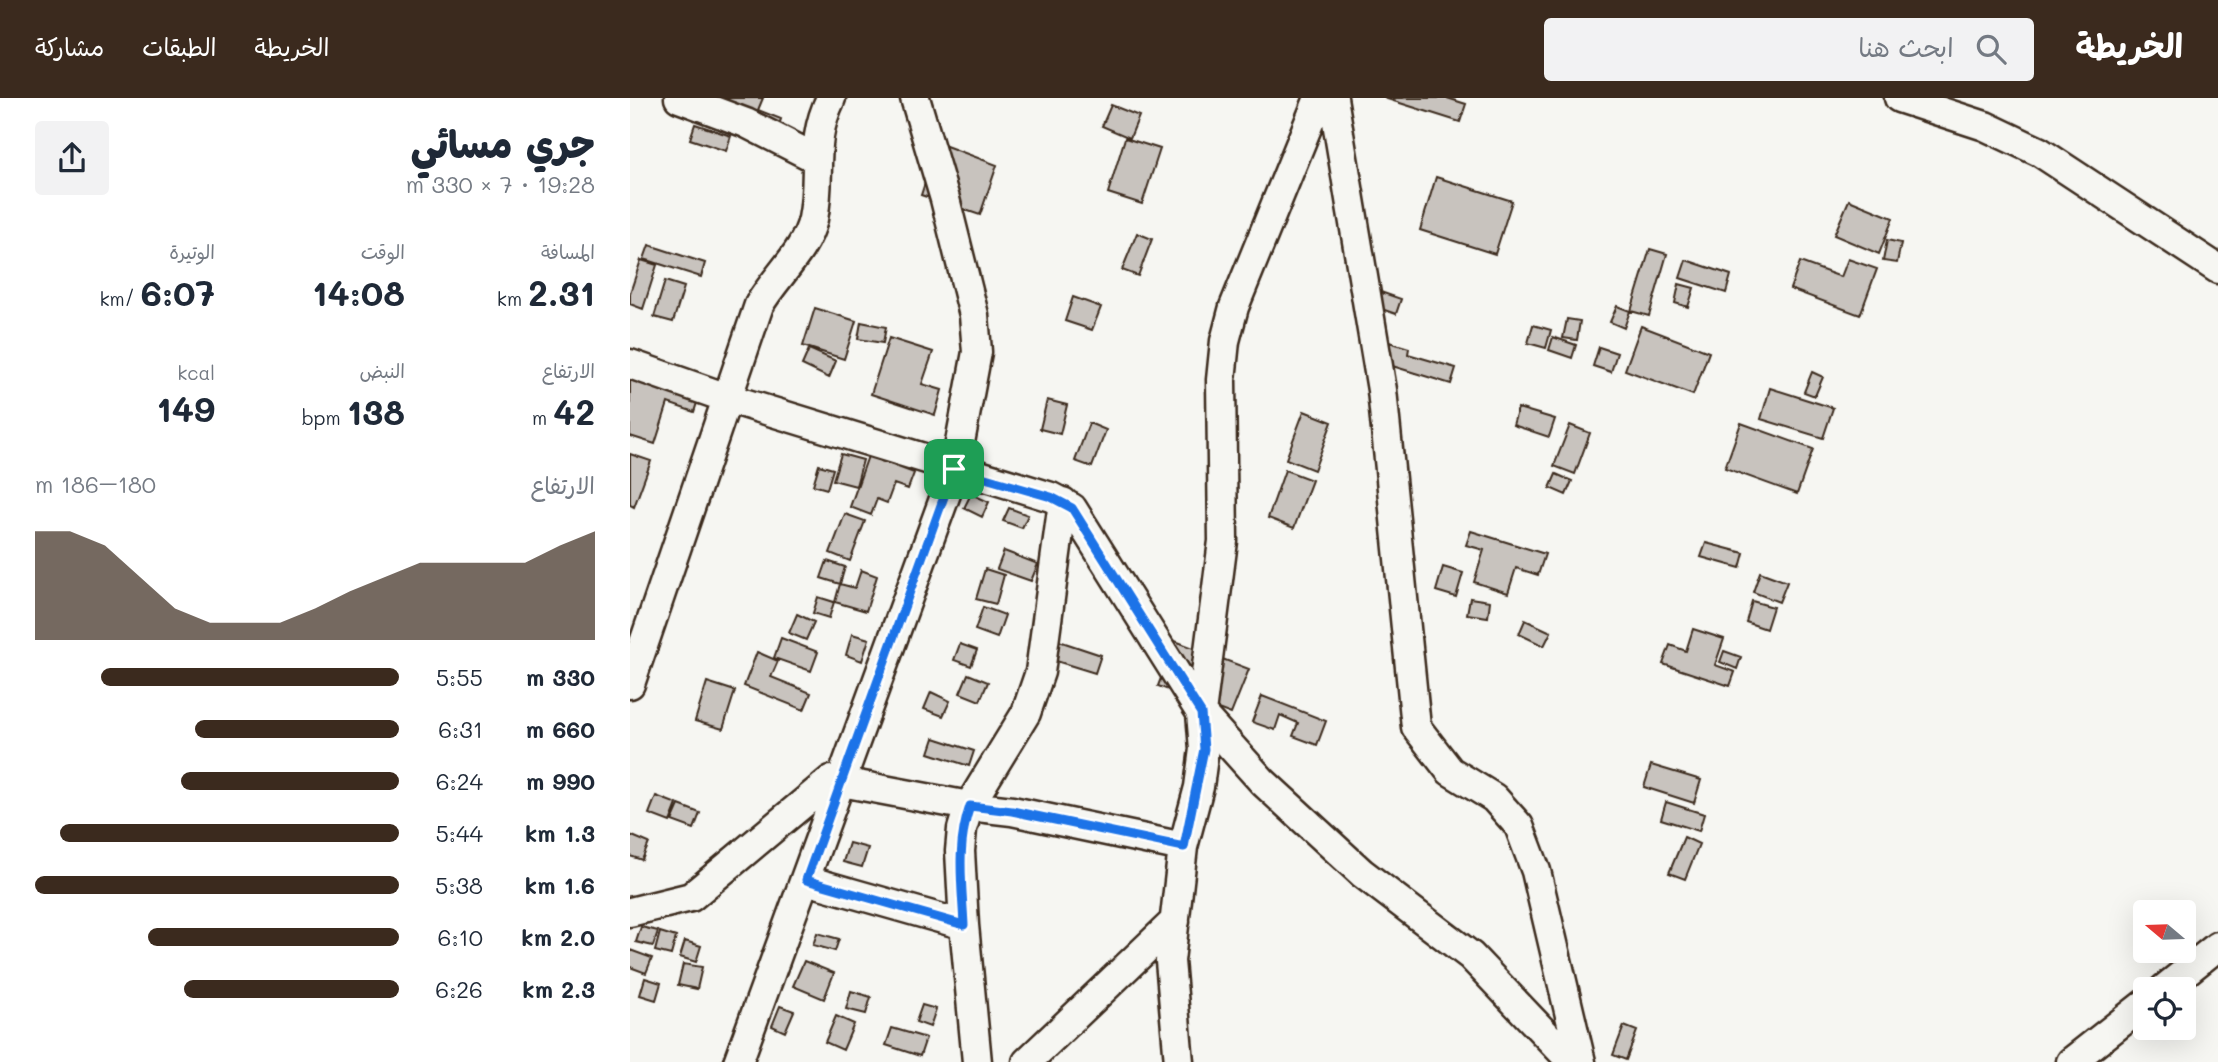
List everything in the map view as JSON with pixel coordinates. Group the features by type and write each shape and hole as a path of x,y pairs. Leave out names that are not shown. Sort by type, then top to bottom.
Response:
{"street":[{"path":"679,98 746,122 815,158"},
{"path":"630,684 759,305 771,284 801,246 812,221 817,132 831,98"},
{"path":"738,1062 844,780 954,469 977,352 974,315 946,199 915,98"},
{"path":"1179,1062 1170,961 1184,847 1204,749 1201,713 1223,541 1221,380 1225,341 1234,307 1319,98"},
{"path":"1333,98 1382,390 1416,727 1450,771 1494,799 1519,826 1536,871 1581,1062"},
{"path":"1899,98 1985,126 2040,152 2218,269"},
{"path":"630,364 727,398 1063,502 1072,508 1201,713 1264,782 1362,873 1471,956 1572,1062"},
{"path":"977,1062 964,925 960,851 962,829 970,806 1035,694 1063,502"},
{"path":"630,912 691,897 817,788 831,780 844,780 970,806 1012,811 1184,847"},
{"path":"806,880 964,925"},
{"path":"1027,1062 1175,921"},
{"path":"2179,977 2218,946"},
{"path":"2071,1062 2133,1013"}],"building":[{"path":"713,98 763,98 758,110 781,119 773,143"},
{"path":"1384,98 1447,98 1466,104 1460,122"},
{"path":"1111,105 1139,116 1130,138 1102,126"},
{"path":"695,124 731,136 726,151 690,139"},
{"path":"1125,138 1160,149 1142,204 1108,193"},
{"path":"938,143 997,165 980,215 921,195"},
{"path":"1436,177 1512,201 1495,254 1420,230"},
{"path":"1849,200 1893,218 1879,254 1834,235"},
{"path":"1137,233 1152,239 1138,276 1122,270"},
{"path":"1887,240 1901,243 1897,263 1883,261"},
{"path":"649,245 705,263 701,277 644,259"},
{"path":"1650,249 1667,254 1649,316 1631,311"},
{"path":"1848,259 1877,269 1860,315 1790,289 1800,262 1841,277"},
{"path":"641,260 657,265 643,309 630,304 630,293"},
{"path":"1686,260 1731,275 1726,293 1680,278"},
{"path":"665,281 684,287 673,322 654,317"},
{"path":"1679,284 1694,288 1688,307 1675,303"},
{"path":"1369,288 1401,299 1396,314 1364,303"},
{"path":"1073,297 1101,307 1092,330 1065,321"},
{"path":"1617,306 1630,311 1624,328 1610,322"},
{"path":"815,308 856,321 844,359 803,346"},
{"path":"1567,319 1580,321 1577,340 1563,338"},
{"path":"861,322 886,327 883,343 858,339"},
{"path":"1533,325 1551,330 1546,348 1528,343"},
{"path":"1641,326 1709,352 1693,395 1625,370"},
{"path":"1369,336 1409,348 1408,354 1456,368 1451,384 1363,357"},
{"path":"1553,337 1576,345 1572,358 1549,350"},
{"path":"889,338 933,352 922,384 942,390 935,415 871,394"},
{"path":"1599,347 1617,353 1611,372 1593,366"},
{"path":"809,349 836,361 829,378 802,365"},
{"path":"675,372 704,381 694,412 668,403 655,444 630,436 630,380 669,392"},
{"path":"1812,372 1823,377 1815,396 1804,392"},
{"path":"1770,388 1833,408 1823,438 1761,419"},
{"path":"1047,400 1067,405 1060,434 1040,429"},
{"path":"1518,408 1555,419 1549,437 1513,425"},
{"path":"1304,411 1332,422 1314,470 1286,459"},
{"path":"1089,423 1106,430 1092,467 1075,461"},
{"path":"1741,423 1813,449 1797,494 1725,468"},
{"path":"1570,425 1590,433 1575,474 1554,466"},
{"path":"630,454 651,461 634,507 630,505"},
{"path":"841,454 863,460 856,486 833,480"},
{"path":"868,456 914,473 908,489 894,484 887,503 877,499 871,515 850,507"},
{"path":"819,465 833,469 827,489 813,485"},
{"path":"1285,470 1312,480 1294,528 1268,518"},
{"path":"1556,474 1572,481 1566,495 1550,488"},
{"path":"971,494 989,502 982,517 964,508"},
{"path":"1009,508 1028,515 1022,528 1003,521"},
{"path":"845,514 865,521 850,561 830,553"},
{"path":"1471,531 1545,554 1538,575 1516,568 1508,593 1474,582 1484,550 1466,545"},
{"path":"1706,543 1744,553 1740,568 1701,557"},
{"path":"1004,551 1038,564 1031,581 997,569"},
{"path":"827,561 845,567 840,584 821,578"},
{"path":"1443,567 1463,573 1456,597 1436,591"},
{"path":"985,569 1004,575 996,604 976,599"},
{"path":"861,570 877,576 866,611 835,602 840,584 855,588"},
{"path":"1760,572 1787,582 1779,602 1753,592"},
{"path":"818,597 834,602 829,618 813,613"},
{"path":"1470,598 1490,601 1488,617 1467,614"},
{"path":"1752,601 1773,607 1766,629 1746,622"},
{"path":"983,607 1005,615 997,638 975,630"},
{"path":"797,614 814,622 806,640 789,633"},
{"path":"1525,620 1551,632 1544,646 1519,634"},
{"path":"1693,629 1724,639 1715,665 1735,672 1730,686 1663,664 1670,645 1686,651"},
{"path":"852,634 869,639 862,661 846,655"},
{"path":"781,638 818,652 811,671 774,658"},
{"path":"1059,641 1101,655 1095,673 1053,660"},
{"path":"1175,641 1249,669 1231,714 1158,686"},
{"path":"960,644 977,650 971,666 954,660"},
{"path":"1724,651 1741,657 1737,669 1720,662"},
{"path":"757,652 778,661 771,677 811,693 804,710 744,686"},
{"path":"968,674 988,682 980,701 960,693"},
{"path":"707,682 735,691 723,729 695,721"},
{"path":"931,692 950,701 943,716 924,709"},
{"path":"1262,696 1326,721 1317,745 1293,736 1298,723 1280,715 1275,730 1252,722"},
{"path":"934,738 974,751 969,766 929,753"},
{"path":"1651,765 1701,780 1694,803 1644,787"},
{"path":"656,796 677,804 670,822 649,814"},
{"path":"1666,802 1704,814 1699,831 1661,819"},
{"path":"679,805 700,813 694,829 672,821"},
{"path":"630,835 649,843 642,860 630,856"},
{"path":"1684,837 1699,844 1685,879 1669,873"},
{"path":"849,843 868,848 862,867 843,862"},
{"path":"641,927 658,931 653,946 636,942"},
{"path":"660,932 676,937 671,955 655,951"},
{"path":"817,933 839,939 835,951 813,945"},
{"path":"685,941 701,946 696,962 680,957"},
{"path":"630,950 652,958 646,973 630,967"},
{"path":"804,961 834,973 824,999 793,986"},
{"path":"683,964 702,967 697,989 678,985"},
{"path":"645,978 661,983 656,1000 640,995"},
{"path":"851,991 871,997 866,1014 846,1009"},
{"path":"922,1005 936,1009 930,1027 916,1022"},
{"path":"780,1006 794,1011 785,1032 772,1026"},
{"path":"836,1016 854,1024 843,1050 825,1042"},
{"path":"1624,1026 1637,1031 1626,1060 1613,1055"},
{"path":"892,1028 926,1038 920,1056 886,1045"}],"route":[{"path":"954,469 1051,497 1072,508 1201,713 1204,749 1199,787 1184,847 1012,811 970,806 962,829 960,851 964,925 806,880 954,469"}]}
